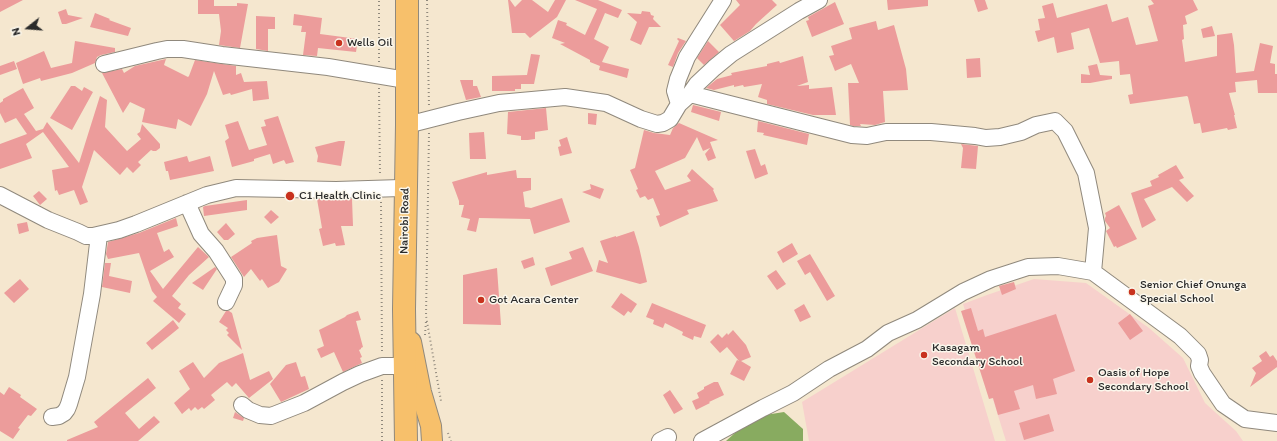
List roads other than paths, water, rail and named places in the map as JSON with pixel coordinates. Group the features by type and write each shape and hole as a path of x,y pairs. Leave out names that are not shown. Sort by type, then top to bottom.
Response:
{"highway":[{"name":"Nairobi Road","path":"399,441 390,366 391,188 400,79 401,0"},
{"name":"Nairobi Road","path":"406,441 404,308 407,125 407,0"}],"main road":[{"path":"404,308 421,392 436,434"}],"street":[{"path":"679,104 675,91 678,78 687,57 723,0"},
{"path":"407,125 499,103 565,97 606,103 641,119 657,124 663,123 670,119 679,104 690,94 697,84 731,54 819,0"},
{"path":"104,64 167,49 183,49 328,67 400,79"},
{"path":"690,94 852,135 867,136 886,132 931,132 986,138 1000,137 1021,132 1036,125 1055,121 1065,131 1086,174 1097,228 1093,272"},
{"path":"0,195 48,220 90,236 119,230 219,191 236,188 336,190 391,188"},
{"path":"187,203 201,234 216,251 234,279 234,285 226,302"},
{"path":"52,417 59,416 64,413 69,404 77,377 92,294 99,235"},
{"path":"702,441 794,393 829,369 867,349 888,332 917,320 964,292 991,279 1028,267 1058,266 1093,272 1180,336 1198,354 1202,373 1223,404 1245,419 1277,423"},
{"path":"242,406 260,415 271,416 304,403 343,382 390,366"}],"place":[{"name":"Wells Oil","path":"339,43"},
{"name":"C1 Health Clinic","path":"290,196"},
{"name":"Senior Chief Onunga Special School","path":"1132,292"},
{"name":"Got Acara Center","path":"481,300"},
{"name":"Kasagam Secondary School","path":"924,355"},
{"name":"Oasis of Hope Secondary School","path":"1090,380"}]}
